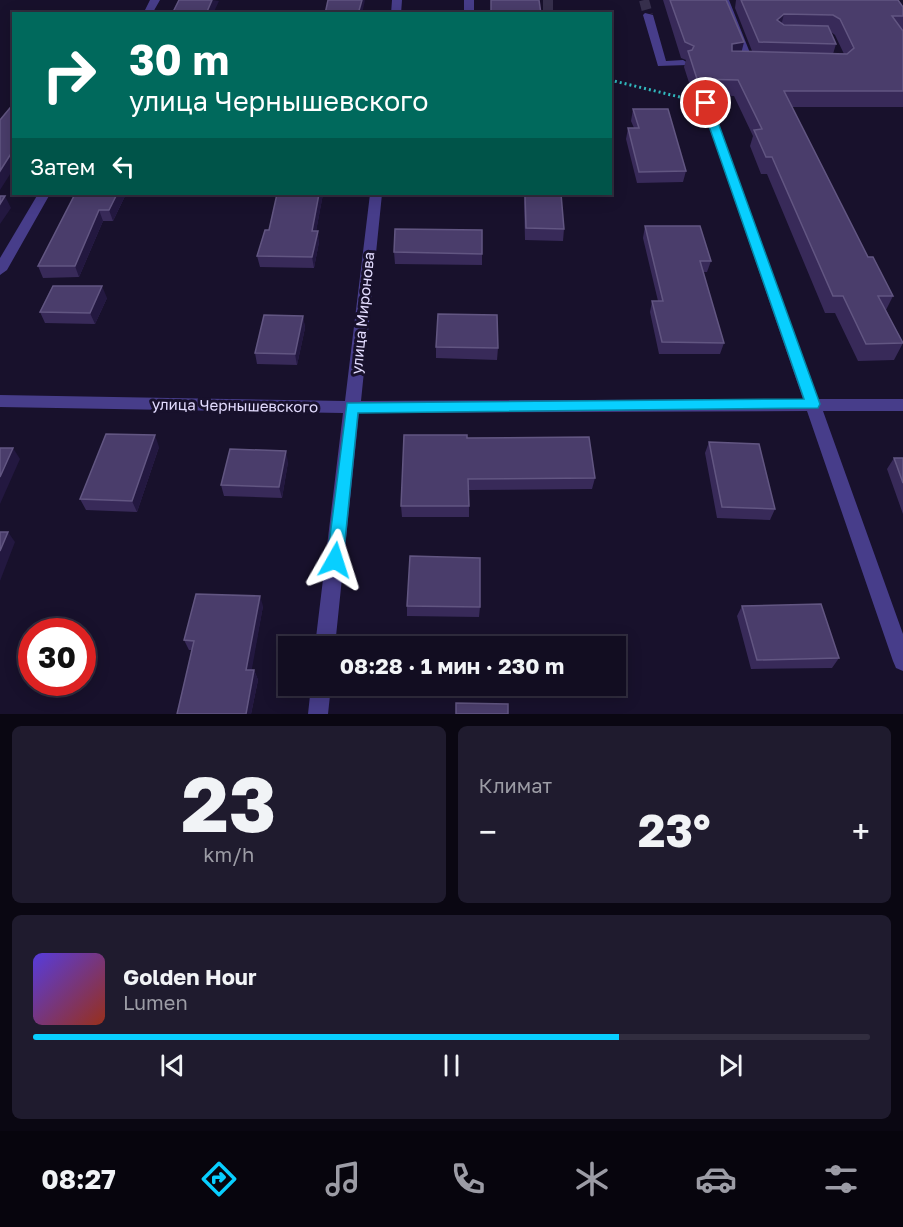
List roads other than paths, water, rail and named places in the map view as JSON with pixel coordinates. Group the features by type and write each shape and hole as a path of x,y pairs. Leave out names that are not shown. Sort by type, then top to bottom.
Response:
{"street":[{"path":"724,0 755,63 734,63"},
{"path":"648,15 662,64 683,63"},
{"path":"706,103 903,661"},
{"path":"0,270 43,195"},
{"name":"улица Миронова","path":"326,636 376,195"},
{"name":"улица Чернышевского","path":"0,401 352,407 903,405"},
{"path":"318,714 320,696"}],"tunnel":[{"path":"548,0 548,12"},
{"path":"644,0 648,15"}]}
